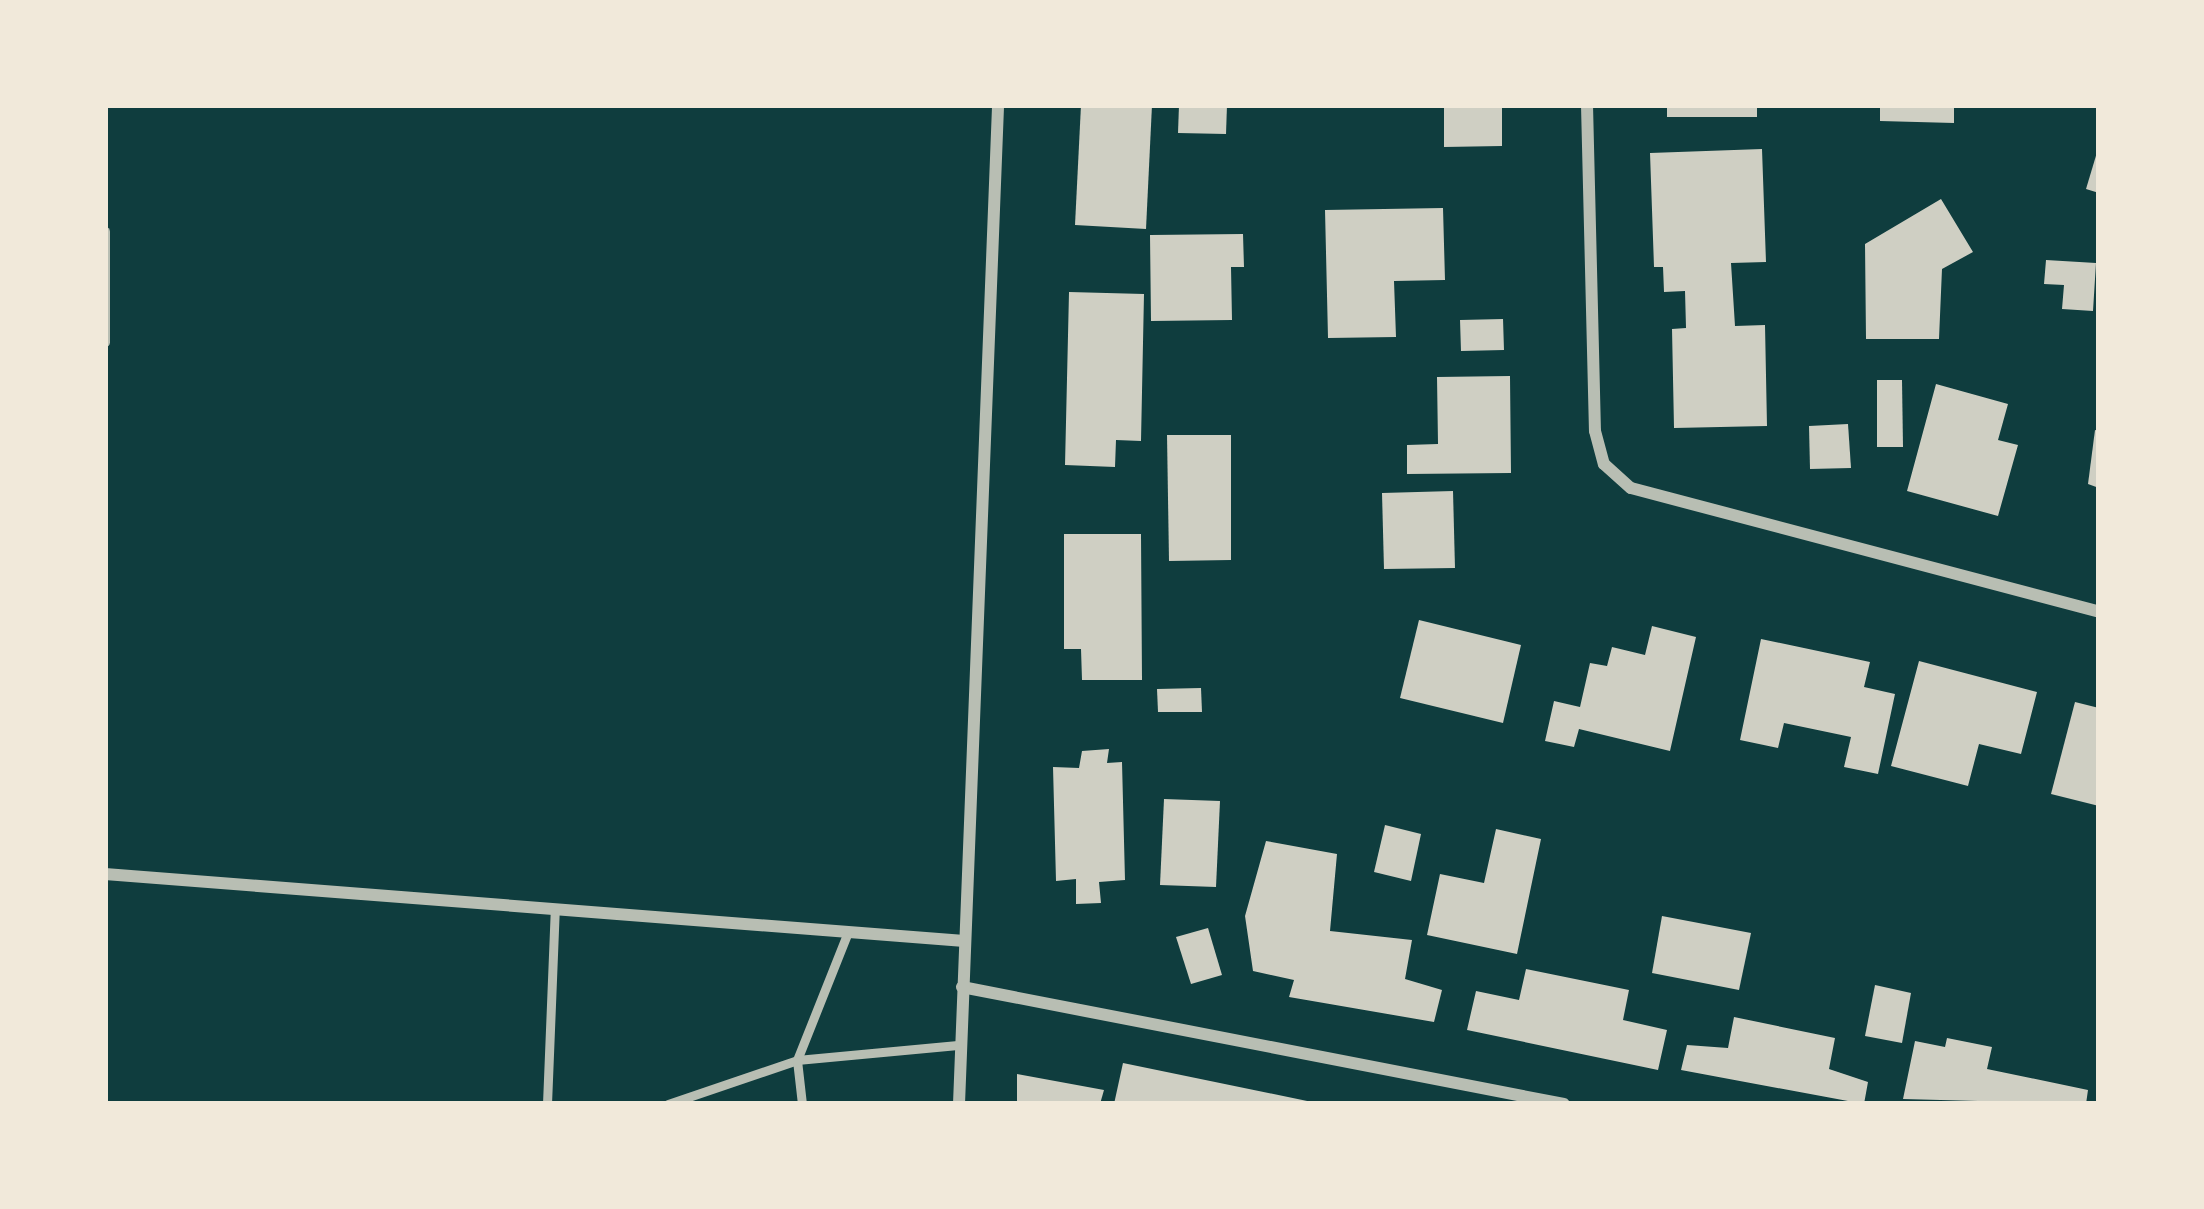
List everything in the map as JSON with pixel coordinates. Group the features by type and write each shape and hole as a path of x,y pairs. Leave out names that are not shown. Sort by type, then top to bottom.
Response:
{"street":[{"path":"959,1104 998,105"},
{"path":"1587,105 1595,431 1604,464 1631,488 2099,612"},
{"path":"105,874 964,941"},
{"path":"962,987 1564,1104"}],"lane":[{"path":"105,231 105,342"},
{"path":"547,1104 555,909"},
{"path":"802,1104 797,1060 848,932"},
{"path":"668,1104 797,1060 960,1045"}],"building":[{"path":"1081,105 1152,105 1146,229 1075,225"},
{"path":"1179,105 1227,105 1226,134 1178,133"},
{"path":"1444,105 1502,105 1502,146 1444,147"},
{"path":"1667,105 1757,105 1757,117 1667,117"},
{"path":"1880,105 1954,105 1954,123 1880,121"},
{"path":"1762,149 1766,262 1731,263 1735,326 1765,325 1767,426 1674,428 1672,329 1686,328 1685,291 1664,292 1663,267 1654,267 1650,153"},
{"path":"2099,149 2099,193 2086,189"},
{"path":"1941,199 1973,252 1942,269 1939,339 1866,339 1865,244"},
{"path":"1443,208 1445,280 1394,281 1396,337 1328,338 1325,210"},
{"path":"1243,234 1244,267 1231,267 1232,320 1151,321 1150,235"},
{"path":"2046,260 2096,263 2093,311 2062,309 2064,285 2044,284"},
{"path":"1069,292 1144,294 1141,441 1116,440 1115,467 1065,465"},
{"path":"1503,319 1504,350 1461,351 1460,320"},
{"path":"1510,376 1511,473 1407,474 1407,445 1438,444 1437,377"},
{"path":"1877,380 1902,380 1903,447 1877,447"},
{"path":"1936,384 2008,404 1998,440 2018,445 1998,516 1907,491"},
{"path":"1848,424 1851,468 1810,469 1809,426"},
{"path":"2095,430 2099,431 2099,488 2088,484"},
{"path":"1167,435 1231,435 1231,560 1169,561"},
{"path":"1453,491 1455,568 1384,569 1382,493"},
{"path":"1064,534 1141,534 1142,680 1082,680 1081,649 1064,649"},
{"path":"1419,620 1521,645 1503,723 1400,698"},
{"path":"1652,626 1696,637 1670,751 1579,729 1574,747 1545,741 1554,701 1580,707 1590,663 1607,666 1612,647 1645,655"},
{"path":"1761,639 1870,662 1864,687 1895,694 1878,774 1844,767 1851,737 1784,723 1778,748 1740,740"},
{"path":"1919,661 2037,692 2021,754 1979,744 1968,786 1891,766"},
{"path":"1201,688 1202,712 1158,712 1157,689"},
{"path":"2075,702 2099,708 2099,806 2051,794"},
{"path":"1109,749 1107,763 1122,762 1125,880 1099,882 1101,903 1076,904 1076,879 1056,881 1053,767 1079,768 1082,751"},
{"path":"1164,799 1220,801 1216,887 1160,885"},
{"path":"1385,825 1421,834 1411,881 1374,872"},
{"path":"1496,829 1541,839 1517,954 1427,935 1440,874 1484,883"},
{"path":"1266,841 1337,854 1330,931 1412,940 1405,979 1442,990 1434,1022 1289,997 1294,980 1253,971 1245,916"},
{"path":"1662,916 1751,933 1739,990 1652,973"},
{"path":"1208,928 1222,975 1191,984 1176,937"},
{"path":"1526,969 1629,990 1623,1020 1667,1030 1658,1070 1467,1030 1476,991 1519,1000"},
{"path":"1875,985 1911,993 1902,1043 1865,1036"},
{"path":"1734,1017 1835,1038 1829,1069 1868,1082 1864,1104 1681,1070 1687,1045 1728,1048"},
{"path":"1947,1038 1992,1047 1987,1069 2088,1090 2086,1104 1903,1099 1915,1041 1945,1047"},
{"path":"1123,1063 1312,1102 1312,1104 1114,1104"},
{"path":"1017,1074 1104,1090 1100,1104 1017,1104"}]}
